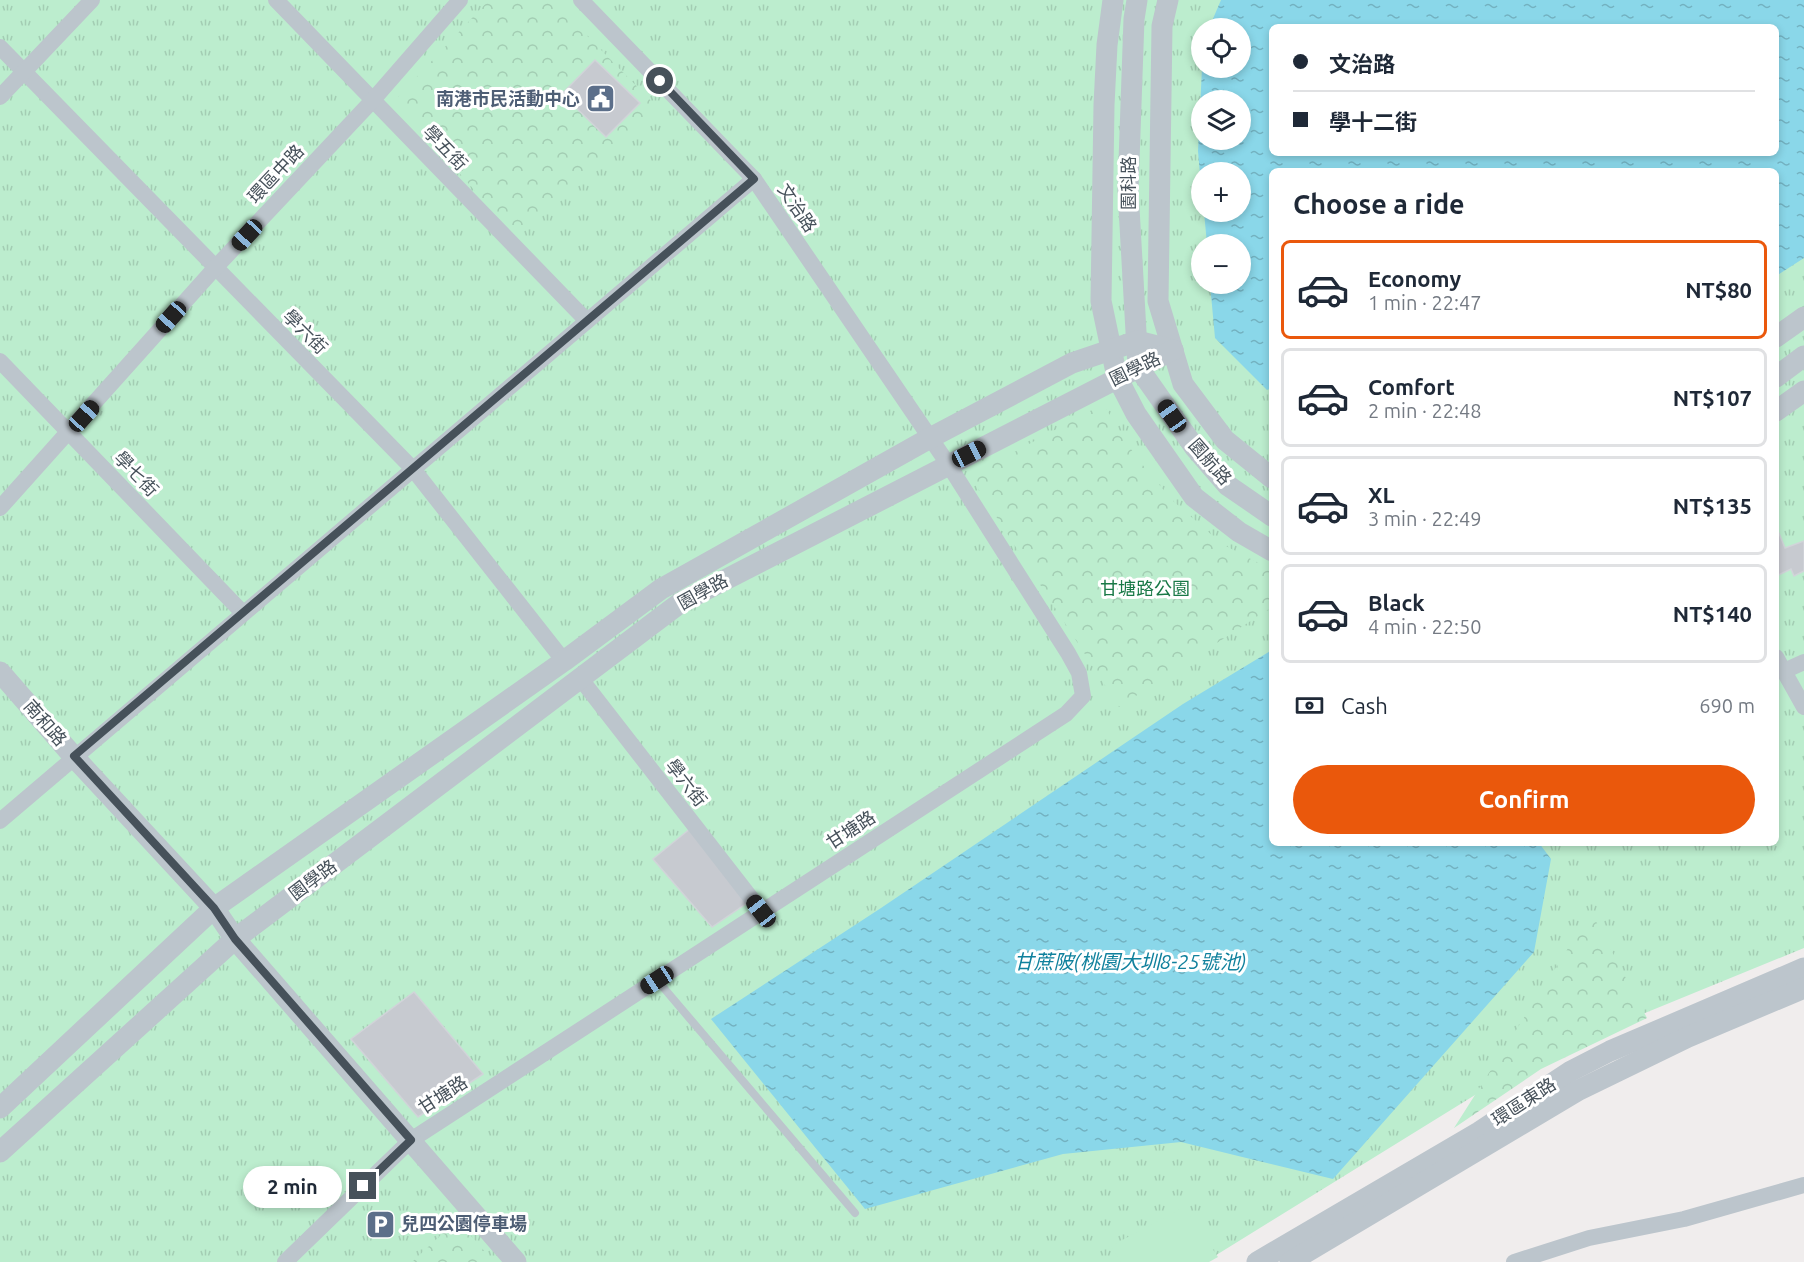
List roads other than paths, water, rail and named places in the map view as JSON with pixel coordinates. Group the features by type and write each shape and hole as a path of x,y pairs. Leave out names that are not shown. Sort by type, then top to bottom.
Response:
{"street":[{"path":"0,97 92,0"},
{"name":"學五街","path":"276,0 587,321"},
{"name":"環區中路","path":"0,508 215,268 372,101 460,0"},
{"name":"文治路","path":"581,0 754,179 948,465"},
{"path":"1113,0 1107,45 1104,105 1101,301 1117,377 1136,414 1194,497 1239,532 1269,549"},
{"name":"園科路","path":"1137,0 1134,19 1128,190 1138,367"},
{"path":"1168,0 1162,26 1158,301 1183,384 1226,440 1269,476"},
{"name":"學六街","path":"0,47 413,469 564,661"},
{"path":"0,821 754,179"},
{"path":"1779,335 1804,316"},
{"name":"園學路","path":"0,1108 214,908 564,661 661,589 930,438 1072,363 1137,341 1173,350"},
{"name":"園學路","path":"0,1152 235,939 680,603 1173,350"},
{"path":"1779,374 1804,356"},
{"name":"學七街","path":"0,362 243,613"},
{"name":"園航路","path":"1138,367 1196,448 1227,485 1269,514"},
{"path":"1779,409 1804,391"},
{"name":"甘塘路","path":"285,1262 411,1140 1066,714 1083,696 1079,673 1068,653 948,465"},
{"path":"1804,662 1780,664 1804,707"},
{"name":"南和路","path":"0,672 214,908 235,939 516,1262"},
{"name":"學六街","path":"580,678 761,911"},
{"name":"環區東路","path":"1257,1262 1479,1132 1571,1071 1804,968"},
{"name":"環區東路","path":"1290,1262 1579,1090 1688,1037 1804,988"},
{"path":"1514,1262 1590,1238 1684,1219 1804,1185"}],"lane":[{"path":"657,980 855,1213"}],"water":[{"path":"1221,0 1804,0 1804,258 1779,274 1779,168 1269,168 1269,389 1267,390 1215,338 1211,294 1251,294 1251,234 1206,234 1205,222 1251,222 1251,162 1199,162 1198,151 1251,150 1251,90 1201,90 1202,78 1251,78 1251,18 1213,18"},
{"name":"甘蔗陂(桃園大圳8-25號池)","path":"1269,652 1269,846 1541,846 1551,859 1534,952 1333,1179 1181,1142 1063,1154 865,1209 711,1019 881,908 1183,704"}],"place":[{"name":"南港市民活動中心","path":"601,99"},
{"name":"兒四公園停車場","path":"380,1224"}],"park label":[{"name":"甘塘路公園","path":"1145,589"}]}
